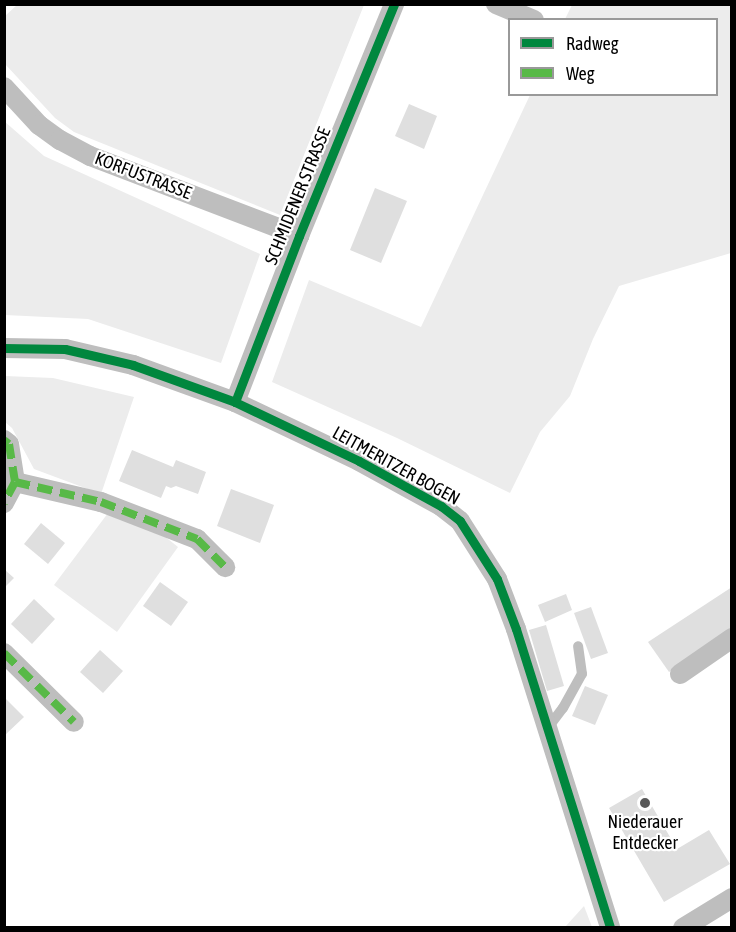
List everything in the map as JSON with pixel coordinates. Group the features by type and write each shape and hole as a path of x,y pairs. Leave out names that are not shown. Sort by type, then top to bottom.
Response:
{"street":[{"name":"SCHMIDENER STRASSE","path":"235,402 298,236 394,4"},
{"path":"496,4 529,18"},
{"name":"KORFUSTRASSE","path":"4,87 39,125 60,140 90,156 298,236"},
{"name":"LEITMERITZER BOGEN","path":"4,348 65,349 133,365 235,402 359,460 441,506 460,521 497,579 516,629 610,927"},
{"path":"4,440 9,444 15,482 4,502"},
{"path":"15,482 101,502 197,539 225,567"},
{"path":"680,674 732,638"},
{"path":"4,653 74,722"},
{"path":"682,927 732,898"}],"lane":[{"path":"547,729 563,708 582,674 578,646"}],"shaded area":[{"path":"17,5 364,5 280,215 74,132 55,118 5,64 5,16"},
{"path":"572,5 731,5 731,253 619,286 593,339 570,396 540,432 510,493 397,438 272,382 309,280 421,327 530,96 718,96 718,18 566,18"},
{"path":"4,121 44,156 260,254 221,363 88,319 5,315"},
{"path":"5,376 53,378 134,397 101,494 34,469 12,428 5,422"},
{"path":"108,513 163,535 178,547 117,632 54,585"},
{"path":"584,906 592,927 565,927"}],"building":[{"path":"409,104 437,116 424,149 395,136"},
{"path":"375,188 407,201 381,263 350,250"},
{"path":"132,450 173,467 176,460 206,472 198,494 176,486 171,488 166,486 161,498 119,481"},
{"path":"231,489 274,505 260,543 217,526"},
{"path":"41,523 65,543 48,564 24,544"},
{"path":"4,569 14,578 4,588"},
{"path":"160,582 188,602 171,626 143,606"},
{"path":"732,587 732,631 669,672 648,642"},
{"path":"566,594 572,610 545,622 538,605"},
{"path":"34,599 55,619 32,644 11,624"},
{"path":"591,607 608,653 591,659 574,613"},
{"path":"546,625 564,686 547,691 529,630"},
{"path":"100,650 123,671 103,693 80,672"},
{"path":"585,686 608,695 595,725 572,716"},
{"path":"4,697 24,717 4,736"},
{"path":"642,789 677,849 709,830 730,864 664,902 609,808"}],"marked path":[{"path":"4,440 9,444 15,482 4,503"},
{"path":"15,482 101,502 197,539 225,567"},
{"path":"4,653 74,722"}],"cycle path":[{"path":"235,402 299,236 394,4"},
{"path":"4,348 65,349 133,365 235,402 359,461 441,506 460,521 497,579 516,629 610,928"}],"place":[{"name":"Niederauer Entdecker","path":"645,803"}]}
